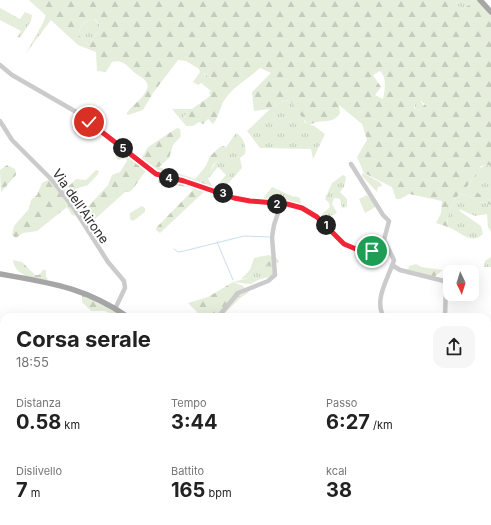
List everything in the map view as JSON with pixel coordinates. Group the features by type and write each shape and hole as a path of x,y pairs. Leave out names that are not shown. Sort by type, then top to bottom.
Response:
{"main road":[{"path":"480,0 491,12"},
{"path":"0,274 71,288 98,299 122,313"}],"street":[{"path":"0,65 12,75 89,122 156,174 198,185 234,198 302,208 317,217 344,244 354,249 363,252 387,249"},
{"name":"Via dell'Airone","path":"0,121 12,140 52,180 75,210 108,262 124,280 125,288 115,309"},
{"path":"351,164 383,215 388,220 384,240 387,249 393,257 392,265 380,302 381,313"},
{"path":"221,313 238,293 268,281 275,275 272,237 280,204"},
{"path":"392,265 400,270 444,281 446,286 445,313"}],"green space":[{"path":"29,0 457,0 456,5 462,9 469,5 473,0 478,0 491,14 491,168 489,165 481,166 467,187 491,200 491,205 460,193 450,209 447,223 448,227 436,223 441,213 442,201 409,194 400,199 396,199 392,187 364,173 357,157 367,140 362,124 339,105 340,113 333,120 308,125 290,101 285,100 270,109 254,111 252,92 271,73 260,68 229,94 223,102 213,124 208,119 203,124 199,122 193,126 186,126 182,121 191,110 213,93 216,80 203,73 201,83 198,85 193,82 200,72 199,69 186,61 178,60 153,93 143,110 128,115 127,113 129,110 145,93 148,86 146,81 125,64 116,61 112,62 106,72 97,71 96,52 78,45","holes":["95,19 99,24 100,30 88,45 79,35 79,31 86,21","380,71 384,77 385,88 383,99 375,95 381,87 373,75","422,101 425,104 419,111 414,108 414,105"]},
{"path":"457,0 473,0 469,5 462,9 456,5"},
{"path":"0,8 20,19 25,12 32,15 31,21 20,38 17,37 21,31 0,20"},
{"path":"46,15 51,20 26,53 43,23"},
{"path":"94,19 99,24 100,30 88,45 79,35 79,32 83,24"},
{"path":"202,73 216,80 216,90 211,95 209,93 211,91 201,83"},
{"path":"285,100 290,101 302,115 305,123 314,126 325,134 313,159 311,149 260,148 247,131 270,109"},
{"path":"419,101 424,106 419,111 414,106"},
{"path":"172,109 193,109 185,115 182,121"},
{"path":"177,128 180,129 181,136 173,145 169,158 159,167 195,179 206,166 210,156 220,147 224,146 227,149 226,153 213,165 208,179 214,189 157,172 140,161 148,147"},
{"path":"236,133 244,142 245,154 240,158 242,168 223,189 221,186 214,189 226,175 218,167 208,179 209,175 214,165 226,153 226,147"},
{"path":"120,146 147,169 132,190 125,192 94,220 85,210 108,185 112,175 120,172 127,161 126,158 118,160 116,158 116,152"},
{"path":"7,165 15,169 16,175 1,192 0,170"},
{"path":"489,165 491,168 491,200 467,188 479,168"},
{"path":"96,170 99,171 98,174 88,185 78,188 71,197 71,204 56,184 61,185 65,190 76,179 86,180"},
{"path":"363,170 363,173 381,183 382,186 378,187 377,192 362,176"},
{"path":"156,175 207,189 160,233 156,230 156,228 193,190 189,187 159,183"},
{"path":"343,175 346,177 344,187 340,192 347,199 347,207 342,208 340,199 334,198 332,204 337,213 326,218 321,215 330,207 329,203 325,199 332,183"},
{"path":"50,179 78,216 72,215 67,207 37,231 23,233 16,238 12,235 14,226 29,209 31,200 37,195 42,183"},
{"path":"272,187 294,197 300,198 301,204 298,205 289,202 270,200 261,201"},
{"path":"460,193 491,205 491,232 488,227 487,214 475,216 459,209 481,226 483,234 474,239 448,227 447,223 450,209"},
{"path":"367,195 377,206 365,213 359,199"},
{"path":"142,206 145,208 145,212 133,221 130,219 130,213"},
{"path":"269,255 277,258 279,262 270,266 260,264 248,278 241,279 250,270 254,258"},
{"path":"491,257 491,267 484,267 485,261"},
{"path":"13,260 22,262 35,275 39,275 43,270 46,270 46,277 48,279 26,276 17,270"},
{"path":"260,264 273,266 274,271 272,276 258,280 251,284 233,282 248,278"},
{"path":"416,264 421,267 443,270 434,277 408,271 409,266"},
{"path":"233,282 243,286 249,292 239,299 225,313 196,313 188,303 208,297"},
{"path":"82,294 118,313 91,311 82,302"}],"waterway":[{"path":"174,249 178,252 184,251 244,236 269,237"},
{"path":"217,242 233,280"}],"route":[{"path":"89,122 112,138 156,174 212,189 234,198 287,204 302,208 317,217 344,244 363,252 372,251"}]}
